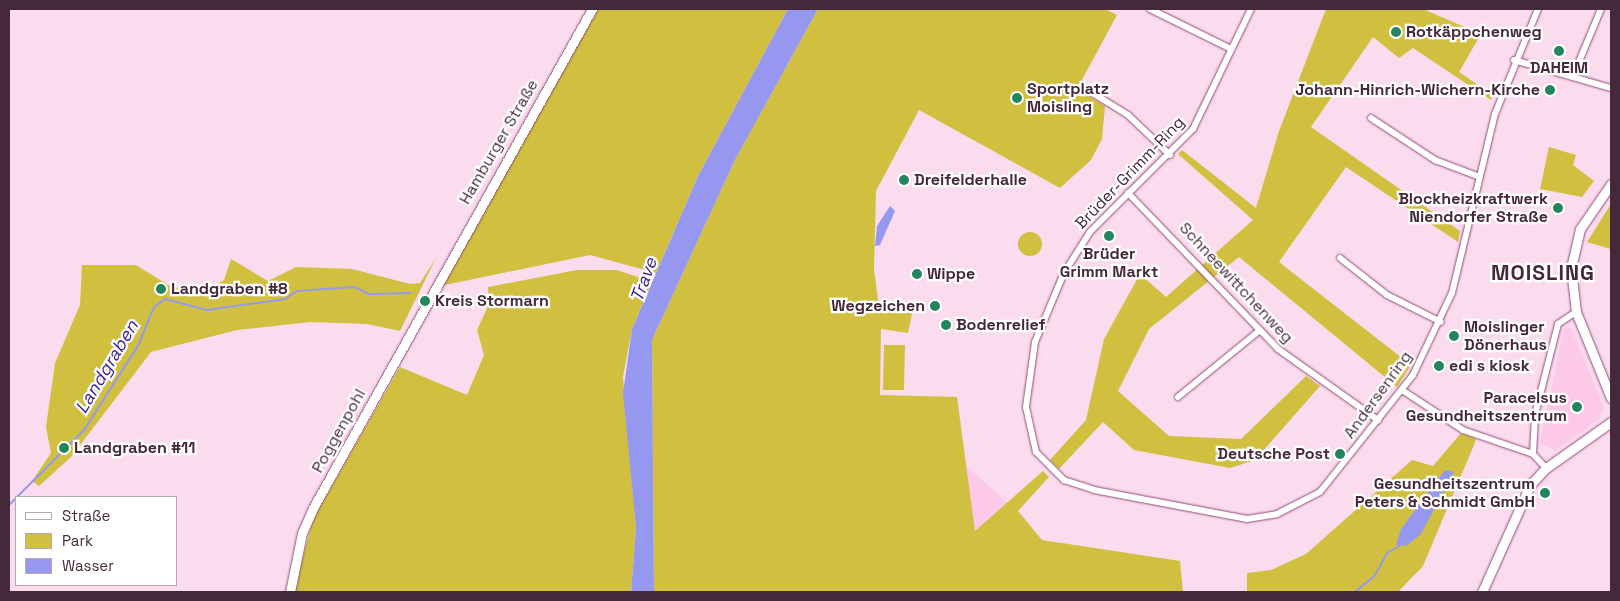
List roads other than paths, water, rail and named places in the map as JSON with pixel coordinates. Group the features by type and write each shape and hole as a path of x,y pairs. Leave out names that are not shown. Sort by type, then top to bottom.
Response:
{"main road":[{"name":"Hamburger Straße","path":"433,291 592,9"},
{"path":"1611,184 1585,219 1574,247 1571,285 1576,312 1611,398"},
{"name":"Poggenpohl","path":"290,592 302,533 313,508 433,291"},
{"path":"1482,592 1518,508 1546,468 1611,422"}],"street":[{"path":"1150,9 1231,49"},
{"name":"Brüder-Grimm-Ring","path":"1052,470 1036,452 1027,425 1036,342 1050,301 1081,245 1128,193 1170,155 1206,108 1231,49 1251,9"},
{"name":"Andersenring","path":"1052,470 1094,490 1247,519 1273,515 1320,492 1402,390 1440,322 1466,242 1480,177 1514,60 1538,9"},
{"path":"1573,76 1601,9"},
{"path":"1514,60 1611,88"},
{"path":"1086,89 1133,120 1170,155"},
{"path":"1372,118 1435,160 1480,177"},
{"name":"Schneewittchenweg","path":"1128,193 1212,276 1259,331 1308,374 1378,420"},
{"path":"1340,258 1387,295 1440,322"},
{"path":"1533,454 1535,416 1555,336 1560,321 1576,312"},
{"path":"1178,396 1259,331"},
{"path":"1402,390 1463,430 1533,454 1546,468"}],"water":[{"path":"788,9 818,9 735,160 652,340 654,592 631,592 636,528 623,393 632,329 698,176"},
{"path":"890,206 895,211 880,245 875,246 877,226"},
{"path":"1445,470 1454,472 1421,534 1406,546 1396,545 1401,529"}],"waterway":[{"name":"Landgraben","path":"18,496 84,430 138,346 154,307 165,299 207,310 285,299 297,291 354,287 369,294 410,293"},
{"name":"Landgraben","path":"9,505 15,499"},
{"path":"1355,592 1375,575 1387,553 1399,546"}],"place":[{"name":"Rotkäppchenweg","path":"1396,32"},
{"name":"DAHEIM","path":"1559,51"},
{"name":"Johann-Hinrich-Wichern-Kirche","path":"1550,90"},
{"name":"Sportplatz Moisling","path":"1017,98"},
{"name":"Dreifelderhalle","path":"904,180"},
{"name":"Blockheizkraftwerk Niendorfer Straße","path":"1558,208"},
{"name":"Brüder Grimm Markt","path":"1109,236"},
{"name":"Wippe","path":"917,274"},
{"name":"Landgraben #8","path":"161,289"},
{"name":"Kreis Stormarn","path":"425,301"},
{"name":"Wegzeichen","path":"935,306"},
{"name":"Bodenrelief","path":"946,325"},
{"name":"Moislinger Dönerhaus","path":"1454,336"},
{"name":"edi s kiosk","path":"1439,366"},
{"name":"Paracelsus Gesundheitszentrum","path":"1577,407"},
{"name":"Landgraben #11","path":"64,448"},
{"name":"Deutsche Post","path":"1340,454"},
{"name":"Gesundheitszentrum Peters & Schmidt GmbH","path":"1545,493"}],"district":[{"name":"MOISLING","path":"1543,273"}],"water label":[{"name":"Trave","path":"644,280"}]}
